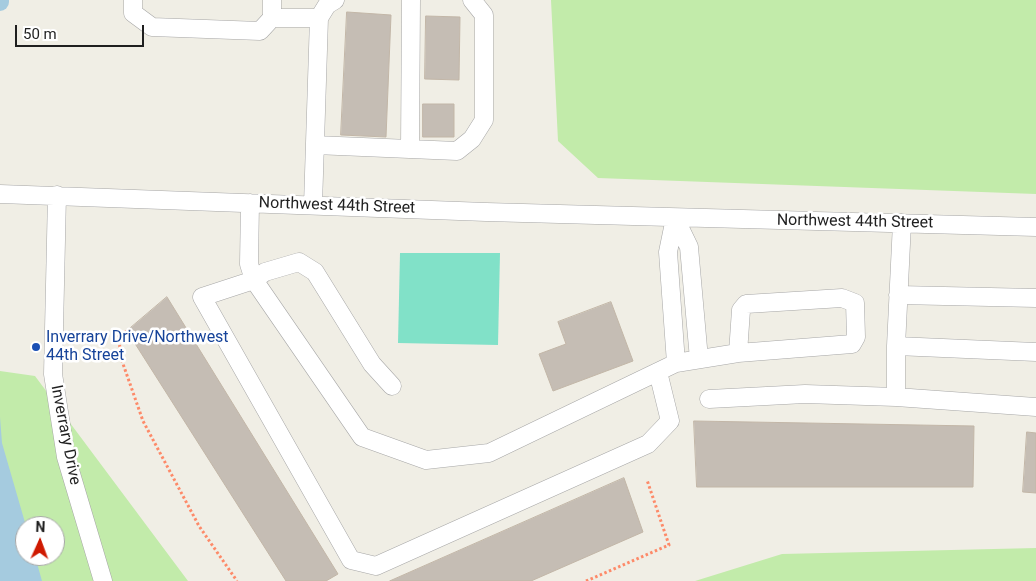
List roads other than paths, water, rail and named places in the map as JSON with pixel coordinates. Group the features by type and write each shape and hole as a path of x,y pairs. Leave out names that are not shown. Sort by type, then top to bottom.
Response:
{"street":[{"path":"134,0 133,13 152,27 260,31 272,18 272,0"},
{"path":"313,205 319,18 327,5 335,0"},
{"path":"410,0 410,149"},
{"path":"315,145 456,151 472,139 484,120 484,15 472,0"},
{"path":"272,18 319,18"},
{"name":"Northwest 44th Street","path":"0,194 675,218 1036,227"},
{"name":"Inverrary Drive","path":"57,195 53,374 66,457 103,581"},
{"path":"250,203 250,264 254,280 362,437 426,460 490,453 676,363 738,353 852,344 856,337 855,303 842,298 746,304 741,310 738,353"},
{"path":"675,218 689,247 699,360"},
{"path":"675,218 668,252 676,363"},
{"path":"896,397 896,346 902,223"},
{"path":"392,386 372,364 315,272 299,262 265,272 254,280 202,297 351,560 376,566 648,444 670,421 658,372"},
{"path":"898,295 1036,298"},
{"path":"896,346 1036,352"},
{"path":"709,399 805,394 896,397 1036,407"}],"water":[{"path":"0,417 2,443 23,516 15,516 15,566 38,566 42,581 0,581"}],"place":[{"name":"Inverrary Drive/Northwest 44th Street","path":"36,347"}]}
